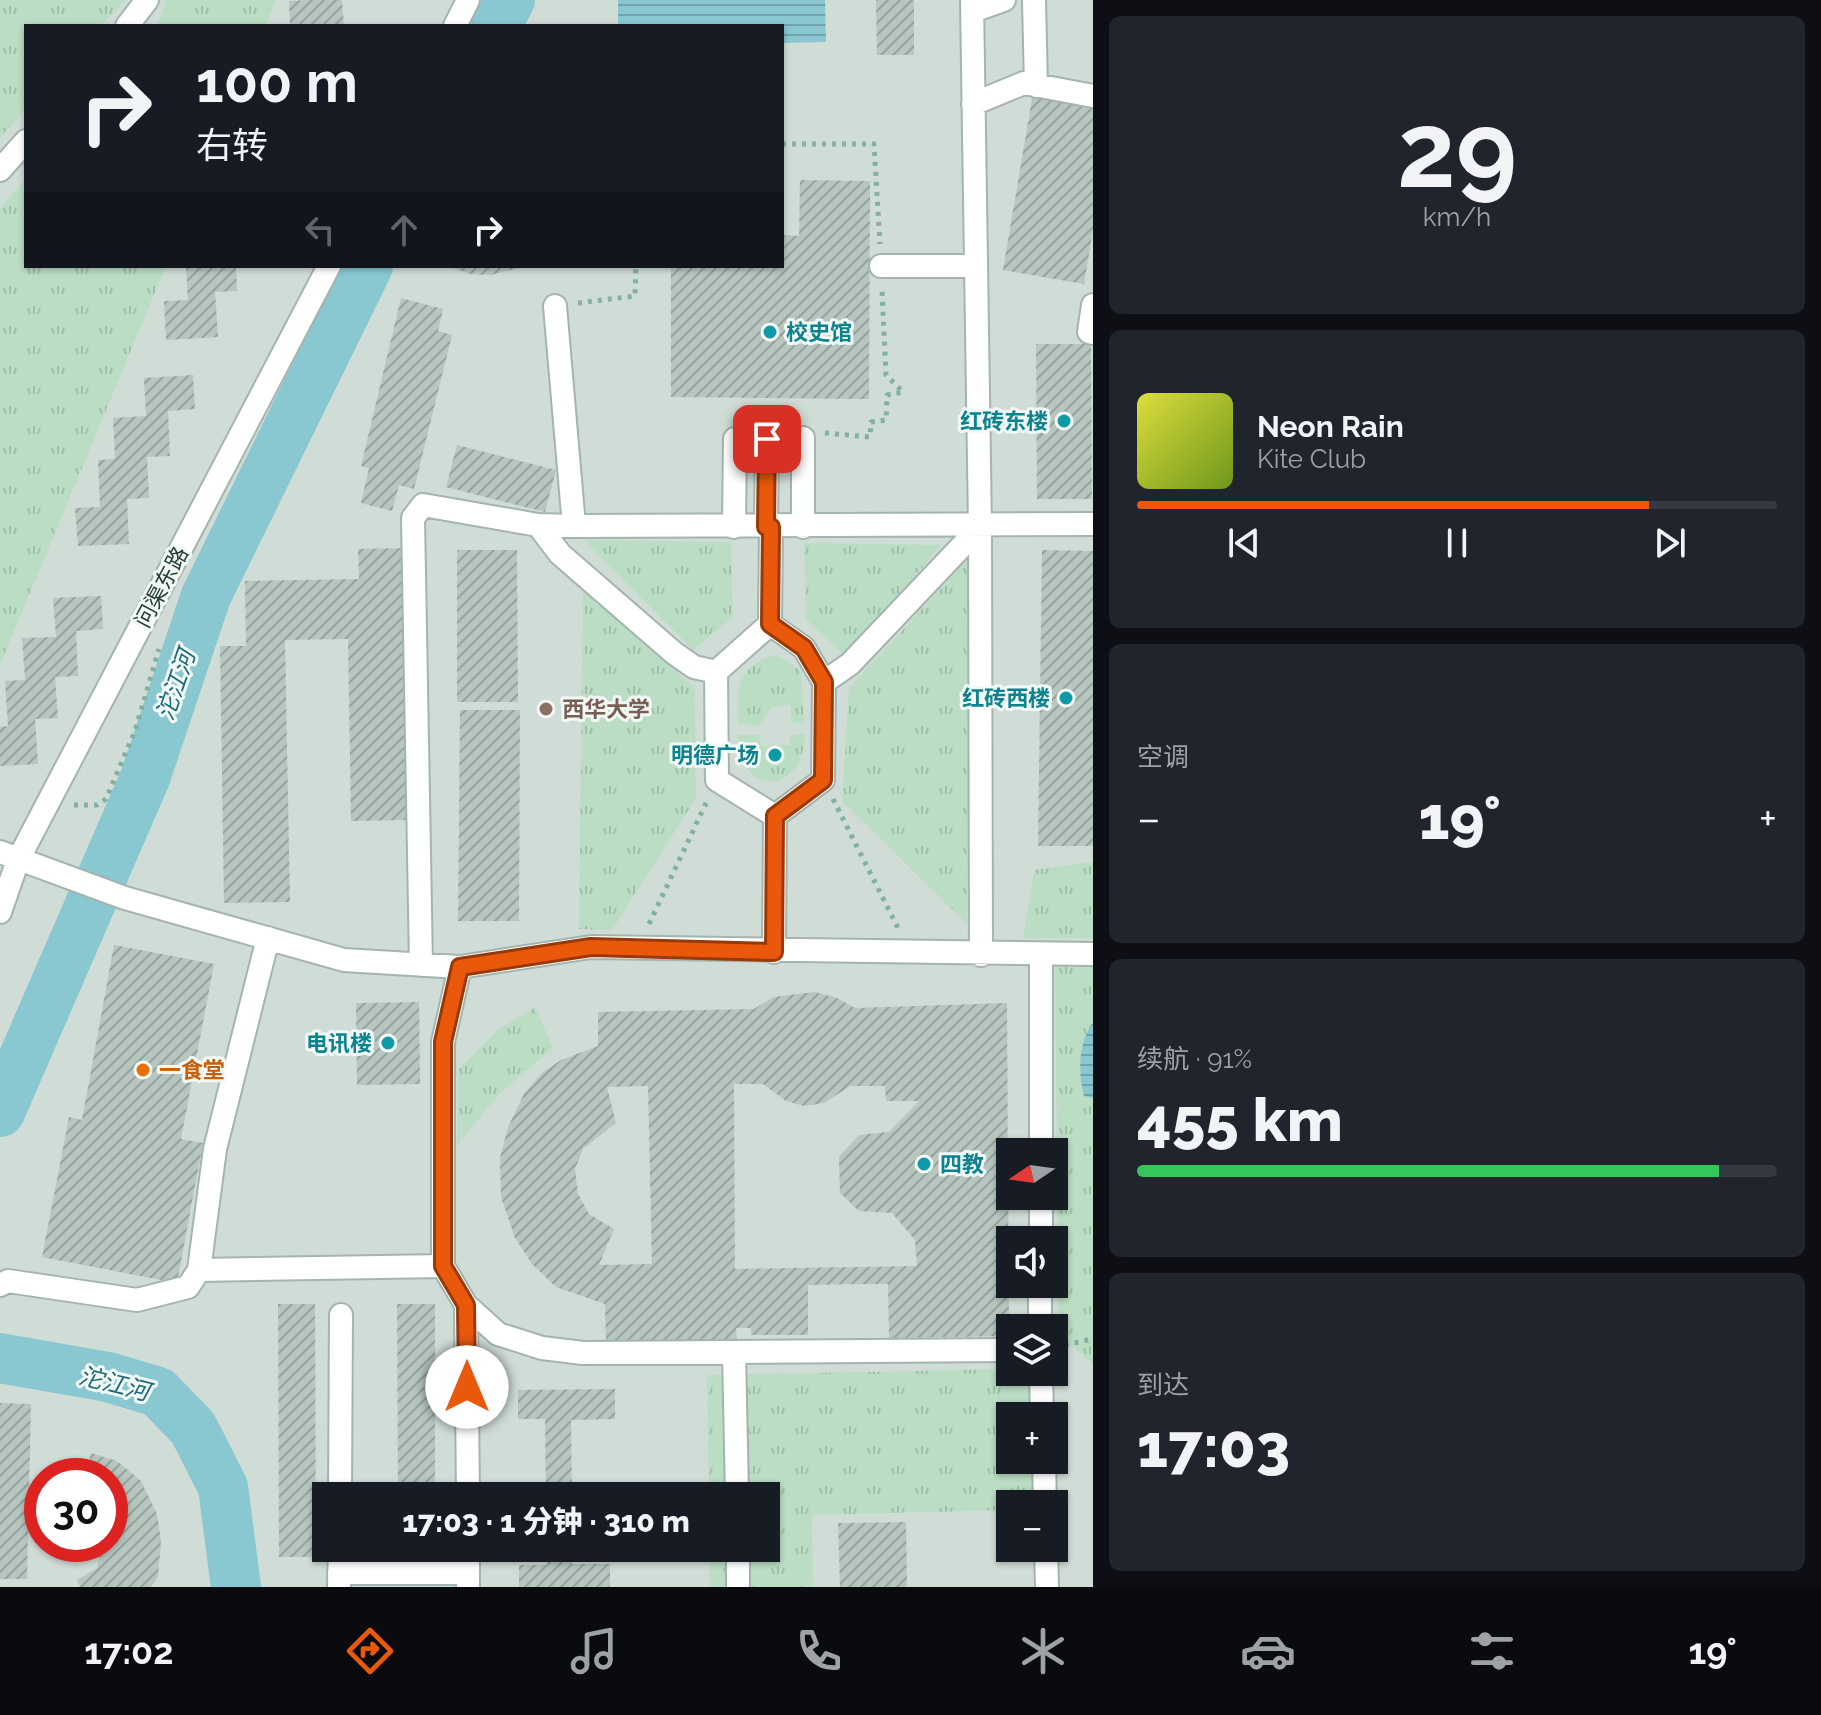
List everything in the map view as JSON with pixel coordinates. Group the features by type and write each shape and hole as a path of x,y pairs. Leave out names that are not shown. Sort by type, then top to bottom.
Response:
{"street":[{"path":"129,24 147,0"},
{"path":"456,24 468,0"},
{"path":"981,955 980,527 972,5 1004,0"},
{"path":"1034,0 1036,86"},
{"path":"973,104 1024,83 1093,96"},
{"path":"0,170 24,143"},
{"path":"881,266 974,266"},
{"name":"问渠东路","path":"0,912 16,859 328,268"},
{"path":"1093,305 1089,332 1093,333"},
{"path":"555,306 574,526"},
{"path":"803,527 809,435"},
{"path":"734,527 735,439"},
{"path":"767,439 770,624 716,672 717,780 775,816"},
{"path":"421,965 413,518 423,505 538,525 980,527 1093,524"},
{"path":"538,525 560,554 674,653 694,667 716,672"},
{"path":"824,682 850,664 980,527"},
{"path":"770,624 804,648 824,682 823,780 775,816"},
{"path":"774,952 775,816"},
{"path":"16,859 125,898 344,960 460,967 591,947 981,955 1093,954"},
{"path":"0,1285 8,1281 137,1300 188,1287 199,1270 215,1149 268,938"},
{"path":"1041,954 1041,1138"},
{"path":"460,967 443,1042 443,1266 466,1305 498,1334 542,1348 583,1353 996,1350"},
{"path":"199,1270 443,1266"},
{"path":"466,1305 468,1482"},
{"path":"340,1482 341,1315"},
{"path":"734,1352 737,1482"},
{"path":"738,1562 738,1587"},
{"path":"1046,1562 1047,1587"},
{"path":"339,1580 468,1580"}],"path":[{"path":"784,144 874,144 886,375 903,392 887,395 886,420 871,422 870,437 809,435"},
{"path":"555,306 635,296 636,268"},
{"path":"638,948 717,780"},
{"path":"823,780 911,954"},
{"path":"1068,1344 1093,1339"}],"shaded area":[{"name":"西华大学","path":"0,0 1093,0 1093,1587 0,1587"}],"green space":[{"path":"0,0 125,0 103,24 24,24 24,111 0,138"},
{"path":"166,0 276,0 267,24 158,24"},
{"path":"24,181 24,268 165,268 0,665 0,208"},
{"path":"584,540 731,542 733,617 693,650"},
{"path":"804,543 942,545 844,655 806,619"},
{"path":"971,556 967,924 842,801 849,688"},
{"path":"583,585 695,689 696,798 612,930 579,929"},
{"path":"772,655 787,660 801,672 804,723 792,723 790,705 772,707 758,726 738,723 739,690 746,673"},
{"path":"805,734 802,754 794,769 783,778 771,781 759,779 748,770 740,756 737,735 759,735 761,746 790,745 790,735"},
{"path":"1093,862 1093,938 1023,938 1034,870"},
{"path":"1055,965 1093,965 1093,1364 1068,1343 1068,1314 1059,1314 1059,1298 1068,1298 1068,1226 1058,1226 1058,1210 1068,1210 1068,1138 1057,1138"},
{"path":"535,1007 553,1048 501,1092 457,1145 459,1068 498,1030"},
{"path":"996,1369 996,1386 1030,1386 1030,1402 996,1402 996,1474 1031,1474 1032,1490 996,1490 996,1510 812,1515 813,1587 710,1587 709,1562 780,1562 780,1482 709,1482 707,1375"}],"water":[{"path":"618,0 825,0 826,42 784,43 784,24 618,24"},
{"path":"1093,1022 1093,1098 1084,1096 1080,1067 1084,1039"}],"building":[{"path":"342,0 344,24 290,24 289,1"},
{"path":"876,0 914,0 914,55 877,55"},
{"path":"1033,93 1093,104 1093,230 1084,284 1003,270"},
{"name":"校史馆","path":"800,180 870,181 869,399 671,397 671,268 784,268 784,235 799,236"},
{"path":"186,268 236,268 237,291 215,292 218,337 166,340 164,301 188,300"},
{"path":"453,268 519,268 490,275 470,274"},
{"path":"401,298 443,309 438,331 452,335 414,489 399,485 392,511 361,503 369,468 361,466"},
{"name":"红砖东楼","path":"1036,344 1091,344 1092,499 1037,499"},
{"path":"193,375 195,409 168,411 170,456 147,457 149,498 127,499 129,544 78,546 75,508 100,507 98,460 115,459 113,418 146,416 144,378"},
{"path":"457,445 556,470 545,512 446,487"},
{"path":"403,548 408,820 351,821 348,639 285,640 290,902 224,903 220,646 246,646 245,581 359,579 358,549"},
{"path":"457,550 517,550 518,702 457,702"},
{"name":"红砖西楼","path":"1042,550 1093,551 1093,846 1038,846"},
{"path":"101,596 103,629 76,631 78,676 55,677 58,718 35,719 38,764 0,766 0,727 8,726 5,681 25,680 22,638 56,637 53,598"},
{"path":"460,710 520,710 519,921 458,921"},
{"path":"114,945 214,964 181,1139 203,1143 177,1283 42,1257 69,1117 82,1120"},
{"name":"四教","path":"815,992 837,998 855,1008 1007,1003 1008,1138 996,1138 996,1210 1008,1210 1008,1226 996,1226 996,1298 1009,1298 1009,1314 996,1314 996,1336 889,1338 888,1284 808,1285 808,1335 751,1335 751,1328 736,1328 737,1342 606,1344 605,1304 556,1287 532,1264 515,1238 501,1197 500,1158 508,1127 524,1094 542,1073 561,1060 598,1046 598,1012 754,1009 773,997","holes":["734,1084 763,1084 786,1101 804,1106 824,1103 850,1086 885,1086 886,1101 919,1101 889,1132 859,1135 839,1157 840,1193 859,1211 892,1213 915,1240 917,1266 735,1269","648,1086 652,1264 599,1265 614,1229 589,1214 578,1194 575,1169 583,1149 616,1123 607,1087"]},
{"name":"电讯楼","path":"419,1002 420,1084 357,1085 356,1003"},
{"path":"278,1304 315,1304 316,1482 312,1482 312,1557 279,1557"},
{"path":"397,1304 435,1304 435,1482 398,1482"},
{"path":"615,1389 615,1419 571,1420 572,1482 546,1482 545,1419 518,1419 518,1390"},
{"path":"0,1403 31,1404 30,1458 24,1458 24,1562 27,1562 27,1579 0,1579"},
{"path":"91,1453 107,1458 90,1458"},
{"path":"128,1470 141,1481 157,1514 161,1541 158,1577 151,1587 80,1587 77,1580 97,1568 98,1562 128,1562"},
{"path":"906,1522 907,1587 840,1587 838,1523"},
{"path":"547,1562 610,1564 610,1587 519,1587 519,1565 547,1565"}],"waterway":[{"name":"沱江河","path":"497,24 510,0"},
{"name":"沱江河","path":"0,1112 145,778 206,596 367,268"},
{"name":"沱江河","path":"0,1358 108,1377 158,1392 193,1428 223,1487 236,1587"}],"place":[{"name":"校史馆","path":"770,332"},
{"name":"红砖东楼","path":"1064,421"},
{"name":"红砖西楼","path":"1066,698"},
{"name":"西华大学","path":"546,709"},
{"name":"明德广场","path":"775,755"},
{"name":"电讯楼","path":"388,1043"},
{"name":"一食堂","path":"143,1070"},
{"name":"四教","path":"924,1164"}],"route":[{"path":"467,1387 466,1305 443,1266 443,1042 460,967 591,947 774,952 775,816 823,780 824,682 804,648 770,624 771,527 766,527 767,439"}]}
